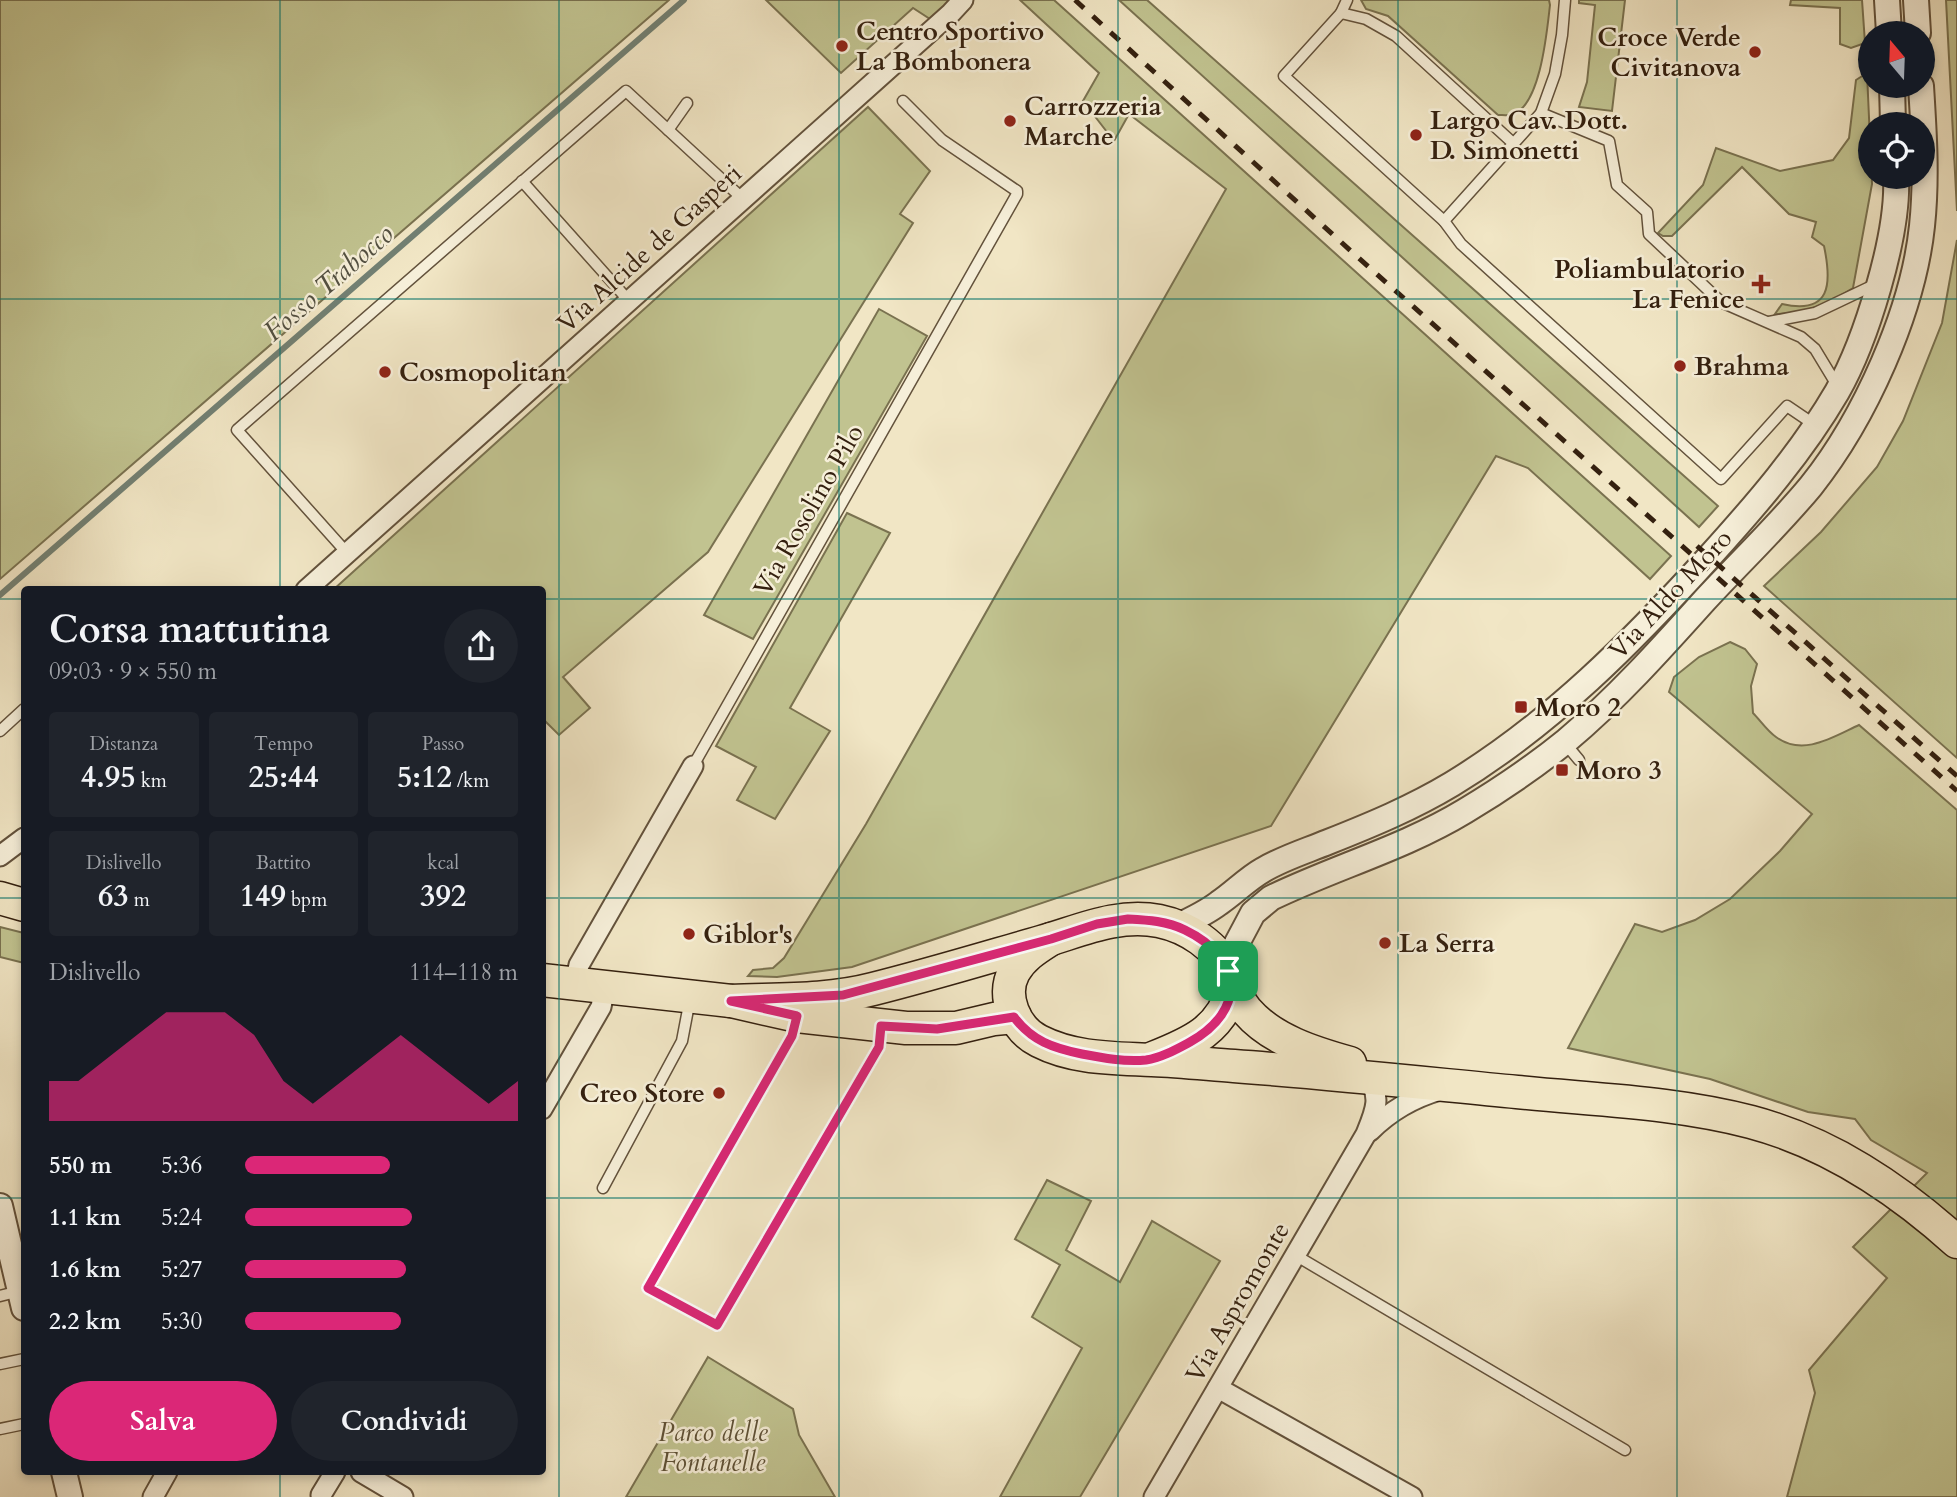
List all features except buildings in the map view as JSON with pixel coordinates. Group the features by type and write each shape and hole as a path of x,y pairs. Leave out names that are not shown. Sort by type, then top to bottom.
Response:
{"main road":[{"path":"0,898 21,904"},
{"path":"731,1001 843,995 1097,924 1128,919 1159,921 1199,938 1214,951 1247,1011 1277,1035 1329,1057 1384,1071 1479,1083 1520,1092"},
{"path":"1051,939 1027,955 1014,972 1009,998 1014,1017 1024,1031 1037,1041 1058,1049 1103,1058 1366,1076 1723,1115 1811,1143 1866,1172 1895,1191 1949,1235"},
{"path":"1148,1059 1197,1038 1216,1023 1228,1006 1230,979"},
{"path":"546,980 731,1001 797,1016 881,1026 937,1029 1014,1017"}],"street":[{"name":"Via Alcide de Gasperi","path":"310,586 963,0"},
{"path":"1887,0 1888,21"},
{"path":"1916,0 1917,21"},
{"name":"Via Aldo Moro","path":"1230,979 1237,945 1253,914 1271,898 1408,841 1462,813 1515,779 1571,751 1646,665 1811,486 1842,441 1868,396 1899,318 1913,272 1922,228 1926,172 1922,98"},
{"name":"Via Aldo Moro","path":"1176,927 1219,904 1263,870 1393,816 1452,783 1512,743 1567,700 1682,586 1755,506 1816,426 1839,389 1864,334 1879,282 1892,224 1895,189"},
{"name":"Via Rosolino Pilo","path":"546,1102 601,1007 579,965 693,765"},
{"path":"0,856 21,840"},
{"name":"Via Aspromonte","path":"1154,1497 1366,1134 1377,1101 1373,1084 1366,1076"},
{"name":"Via Aspromonte","path":"1366,1134 1384,1116 1399,1107 1424,1095 1456,1086"},
{"path":"0,1206 15,1298"},
{"path":"1218,1388 1412,1497"},
{"path":"65,1475 70,1497"},
{"path":"153,1497 165,1475"},
{"path":"321,1495 333,1475"},
{"path":"365,1475 390,1494"}],"lane":[{"path":"1347,0 1341,13 1284,76 1444,221 1461,244 1721,479 1787,406 1816,426"},
{"path":"1444,221 1541,113 1555,74 1562,35 1564,0"},
{"path":"1341,13 1366,19 1396,36 1514,144"},
{"path":"347,553 237,430 626,91 743,199"},
{"name":"Via Rosolino Pilo","path":"693,765 1017,194 1017,191 942,140 903,101"},
{"path":"668,130 687,103"},
{"path":"1541,113 1609,141 1617,185 1647,212 1649,234 1721,302 1801,337 1815,349 1839,389"},
{"path":"522,181 629,301"},
{"path":"1769,322 1815,313 1879,282"},
{"path":"0,731 21,712"},
{"path":"603,1188 682,1041 690,996"},
{"path":"797,1016 792,1036 648,1288 717,1325 879,1047 881,1026"},
{"path":"1295,1255 1625,1450"},
{"path":"0,1364 21,1360"},
{"path":"0,1429 21,1425"}],"green space":[{"path":"0,0 669,0 0,579"},
{"name":"Centro Sportivo La Bombonera","path":"766,0 951,0 930,19 913,8 841,73"},
{"path":"1020,0 1054,0 1671,556 1650,579 1528,468 1496,456 1271,826 852,967 777,977 748,976 753,970 773,968 784,958 866,824 1226,189 1129,114 1114,141 1083,101 1099,73"},
{"path":"1119,0 1147,0 1718,506 1699,527"},
{"path":"1361,0 1549,0 1541,65 1531,96 1514,114 1498,115 1388,16 1366,9"},
{"path":"1579,0 1625,0 1612,111 1579,107 1587,82 1595,5 1579,3"},
{"path":"1791,0 1862,0 1863,21 1858,21 1858,46 1851,48 1840,44 1840,8 1790,5"},
{"path":"1946,0 1957,0 1957,211"},
{"path":"1858,79 1858,98 1868,98 1869,112 1858,112 1858,189 1871,189 1853,288 1816,307 1775,314 1782,304 1798,306 1819,301 1827,284 1828,273 1824,246 1812,237 1816,222 1789,214 1742,167 1672,236 1658,233 1703,185 1716,148 1780,171 1833,160 1849,138"},
{"path":"868,107 930,171 900,214 913,223 708,552 563,677 590,708 559,735 546,722 546,586 337,586"},
{"path":"1957,240 1957,758 1764,586 1821,532 1877,467 1903,421 1942,323"},
{"path":"879,309 927,336 753,639 704,615"},
{"path":"847,513 890,533 790,708 830,731 775,819 737,800 756,767 716,746"},
{"path":"1730,642 1745,649 1757,664 1751,686 1753,713 1776,737 1786,743 1807,745 1859,725 1957,810 1957,1497 1787,1497 1815,1393 1809,1370 1887,1278 1853,1247 1927,1173 1871,1140 1855,1119 1808,1112 1710,1079 1568,1048 1635,924 1662,932 1695,920 1730,899 1780,851 1812,814 1669,692 1674,677 1699,657"},
{"path":"0,927 21,932 21,962 0,957"},
{"path":"1047,1180 1091,1201 1066,1250 1120,1282 1152,1221 1220,1261 1080,1497 1000,1497 1082,1348 1032,1317 1060,1265 1015,1239"},
{"name":"Parco delle Fontanelle","path":"708,1357 793,1409 799,1435 835,1497 626,1497"}],"waterway":[{"name":"Fosso Trabocco","path":"0,595 684,0"}],"railway":[{"path":"1075,0 1352,252 1957,791"},
{"path":"1697,546 1957,776"}],"place":[{"name":"Centro Sportivo La Bombonera","path":"842,46"},
{"name":"Croce Verde Civitanova","path":"1755,52"},
{"name":"Carrozzeria Marche","path":"1010,121"},
{"name":"Largo Cav. Dott. D. Simonetti","path":"1416,135"},
{"name":"Poliambulatorio La Fenice","path":"1761,284"},
{"name":"Brahma","path":"1680,366"},
{"name":"Cosmopolitan","path":"385,372"},
{"name":"Moro 2","path":"1521,707"},
{"name":"Moro 3","path":"1562,770"},
{"name":"Giblor's","path":"689,934"},
{"name":"La Serra","path":"1385,943"},
{"name":"Creo Store","path":"719,1093"}],"route":[{"path":"1128,919 1159,921 1184,929 1214,951 1228,971 1233,987 1228,1006 1216,1023 1197,1038 1148,1059 1103,1058 1058,1049 1037,1041 1024,1031 1014,1017 994,1018 956,1028 881,1026 879,1047 717,1325 648,1288 792,1036 797,1016 731,1001 843,995 1097,924 1128,919"}]}
